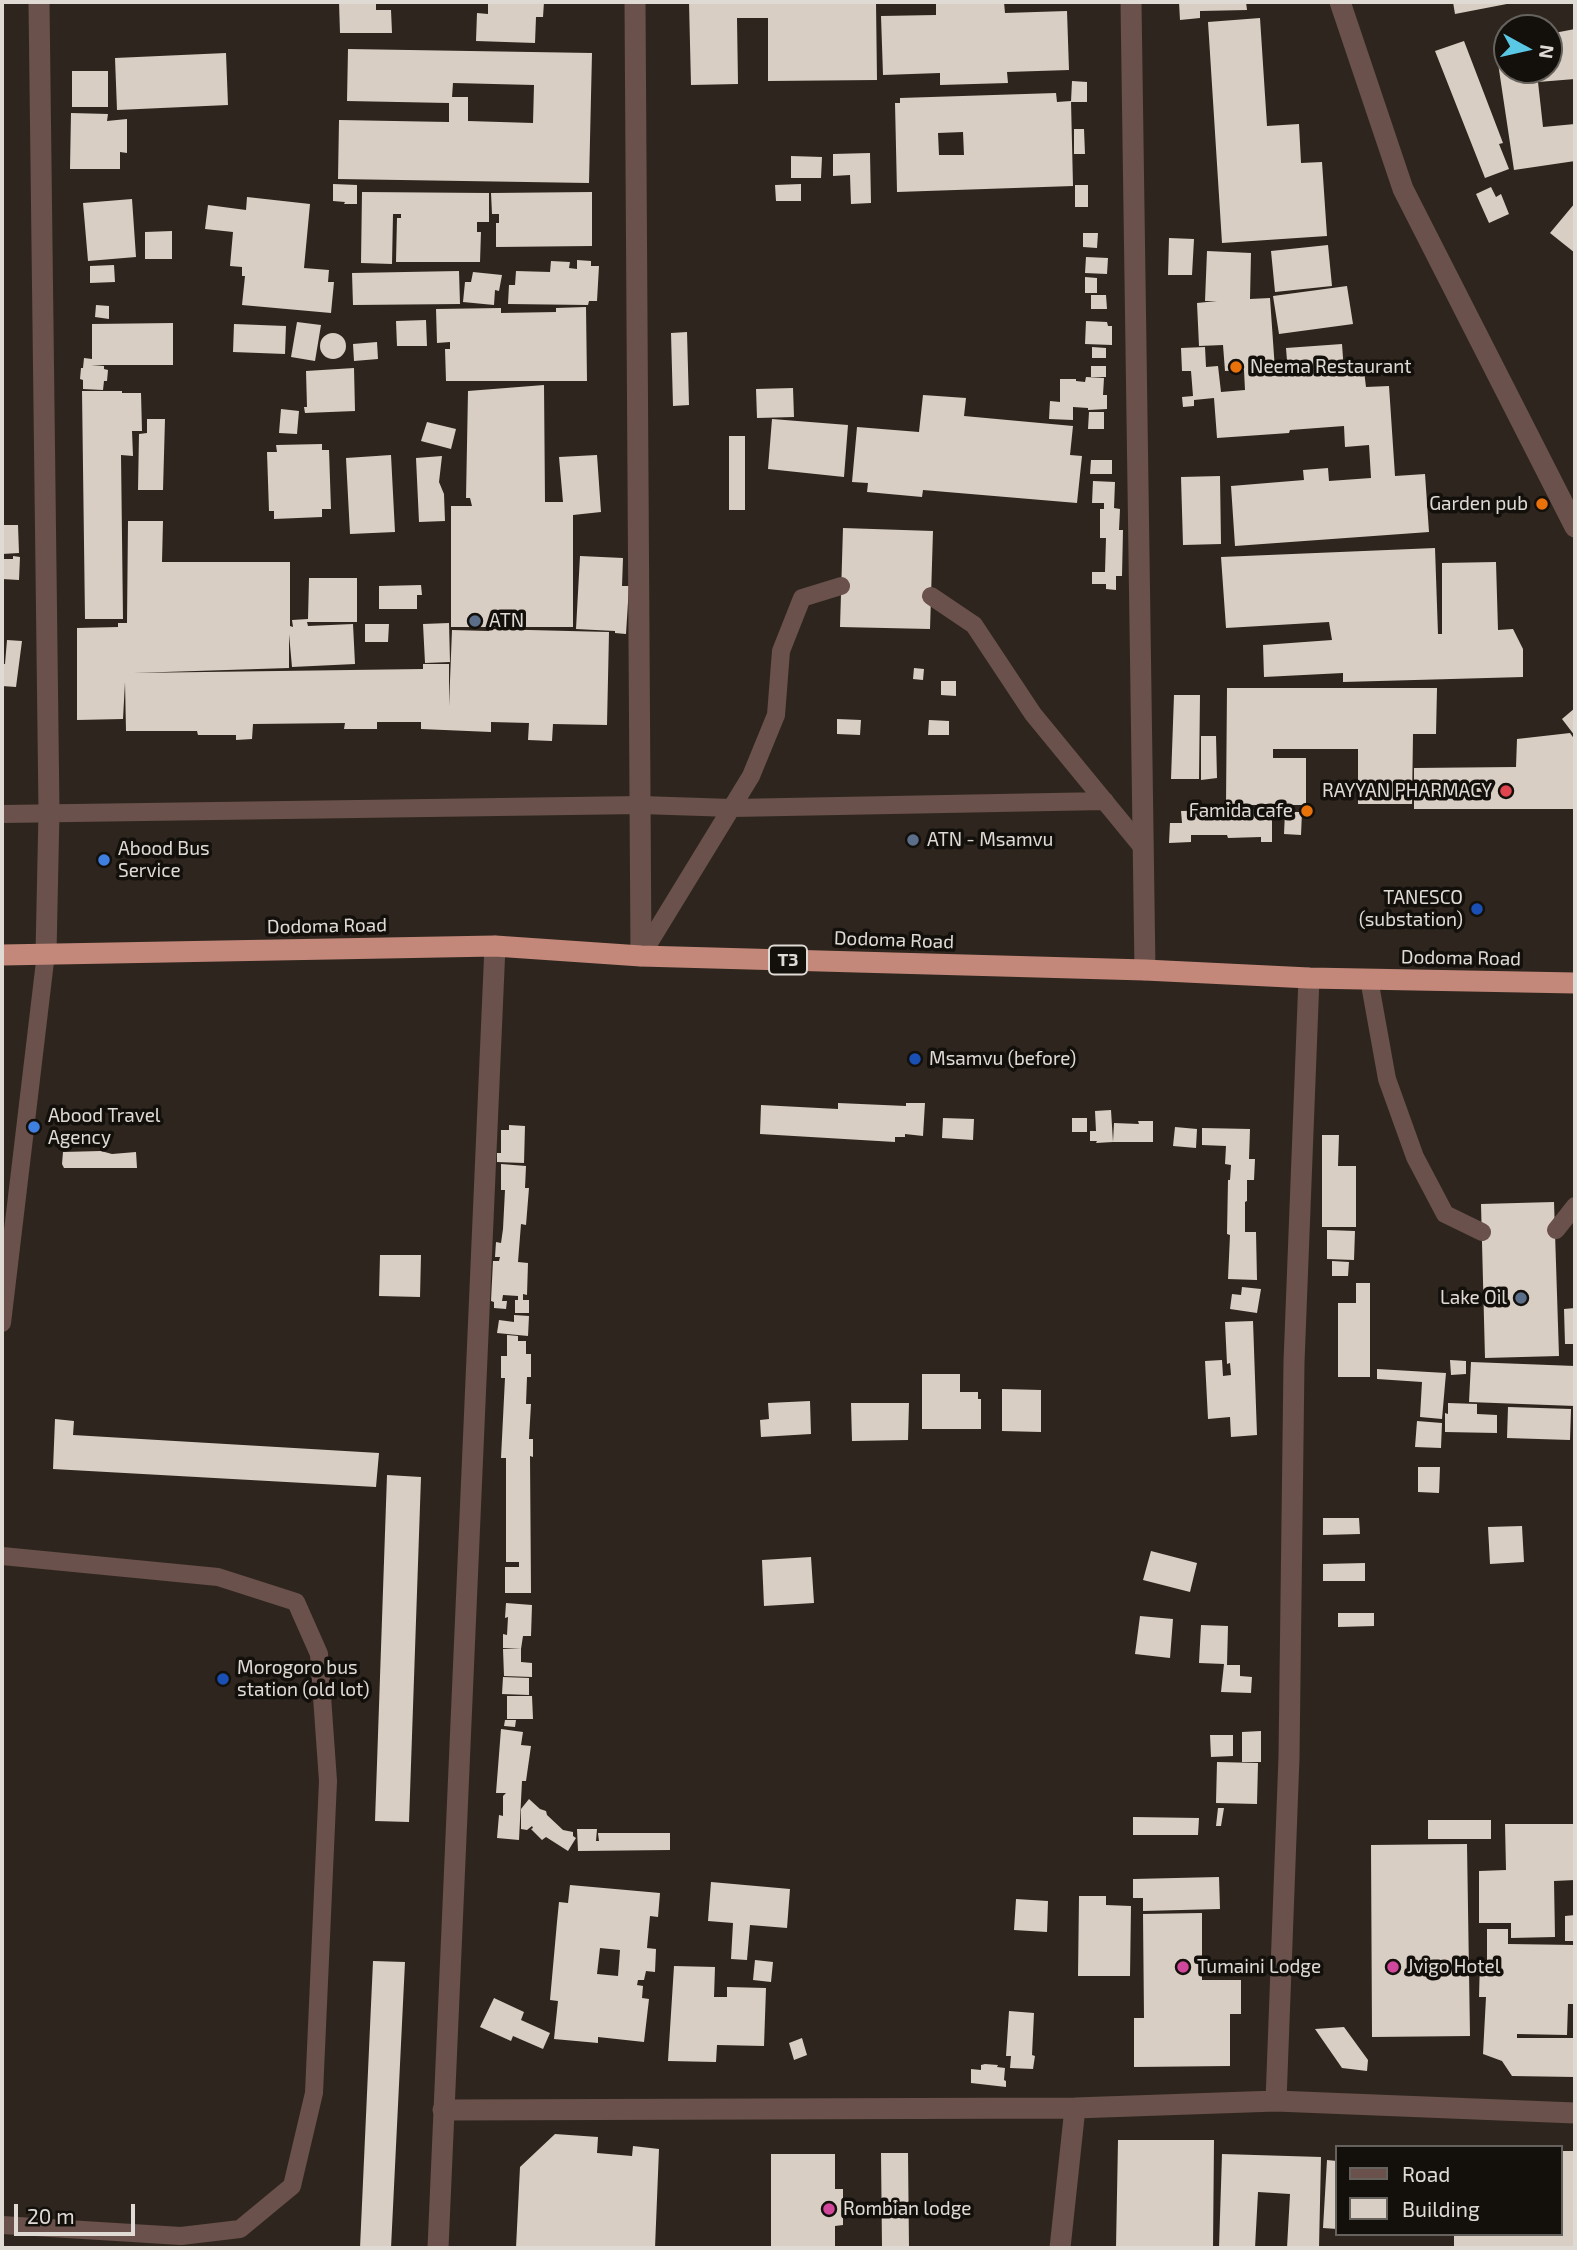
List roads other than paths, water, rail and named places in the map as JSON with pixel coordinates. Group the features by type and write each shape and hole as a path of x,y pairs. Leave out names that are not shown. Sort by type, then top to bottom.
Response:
{"highway":[{"name":"Dodoma Road","path":"2,955 495,946 641,956 1145,970 1309,978 1575,983"}],"street":[{"path":"39,2 49,812 46,953"},
{"path":"635,2 641,956"},
{"path":"1131,2 1145,970"},
{"path":"1340,2 1403,190 1575,527"},
{"path":"438,2248 495,946"},
{"path":"1276,2101 1289,1757 1294,1362 1309,978"},
{"path":"443,2110 1076,2108 1276,2101 1575,2113"},
{"path":"1060,2248 1076,2108"}],"lane":[{"path":"641,956 751,776 776,715 781,651 802,598 841,586"},
{"path":"931,596 974,625 1033,714 1143,848"},
{"path":"2,814 641,805 732,808 1105,801"},
{"path":"2,1323 46,953"},
{"path":"1369,979 1387,1079 1415,1157 1445,1214 1482,1233"},
{"path":"1556,1230 1575,1206"},
{"path":"2,1556 218,1577 296,1602 318,1654 328,1780 314,2093 292,2186 240,2229 181,2236 2,2225"}],"place":[{"name":"Neema Restaurant","path":"1236,367"},
{"name":"Garden pub","path":"1542,504"},
{"name":"ATN","path":"475,621"},
{"name":"RAYYAN PHARMACY","path":"1506,791"},
{"name":"Famida cafe","path":"1307,811"},
{"name":"ATN - Msamvu","path":"913,840"},
{"name":"Abood Bus Service","path":"104,860"},
{"name":"TANESCO (substation)","path":"1477,909"},
{"name":"Msamvu (before)","path":"915,1059"},
{"name":"Abood Travel Agency","path":"34,1127"},
{"name":"Lake Oil","path":"1521,1298"},
{"name":"Morogoro bus station (old lot)","path":"223,1679"},
{"name":"Tumaini Lodge","path":"1183,1967"},
{"name":"Jvigo Hotel","path":"1393,1967"},
{"name":"Rombian lodge","path":"829,2209"}]}
